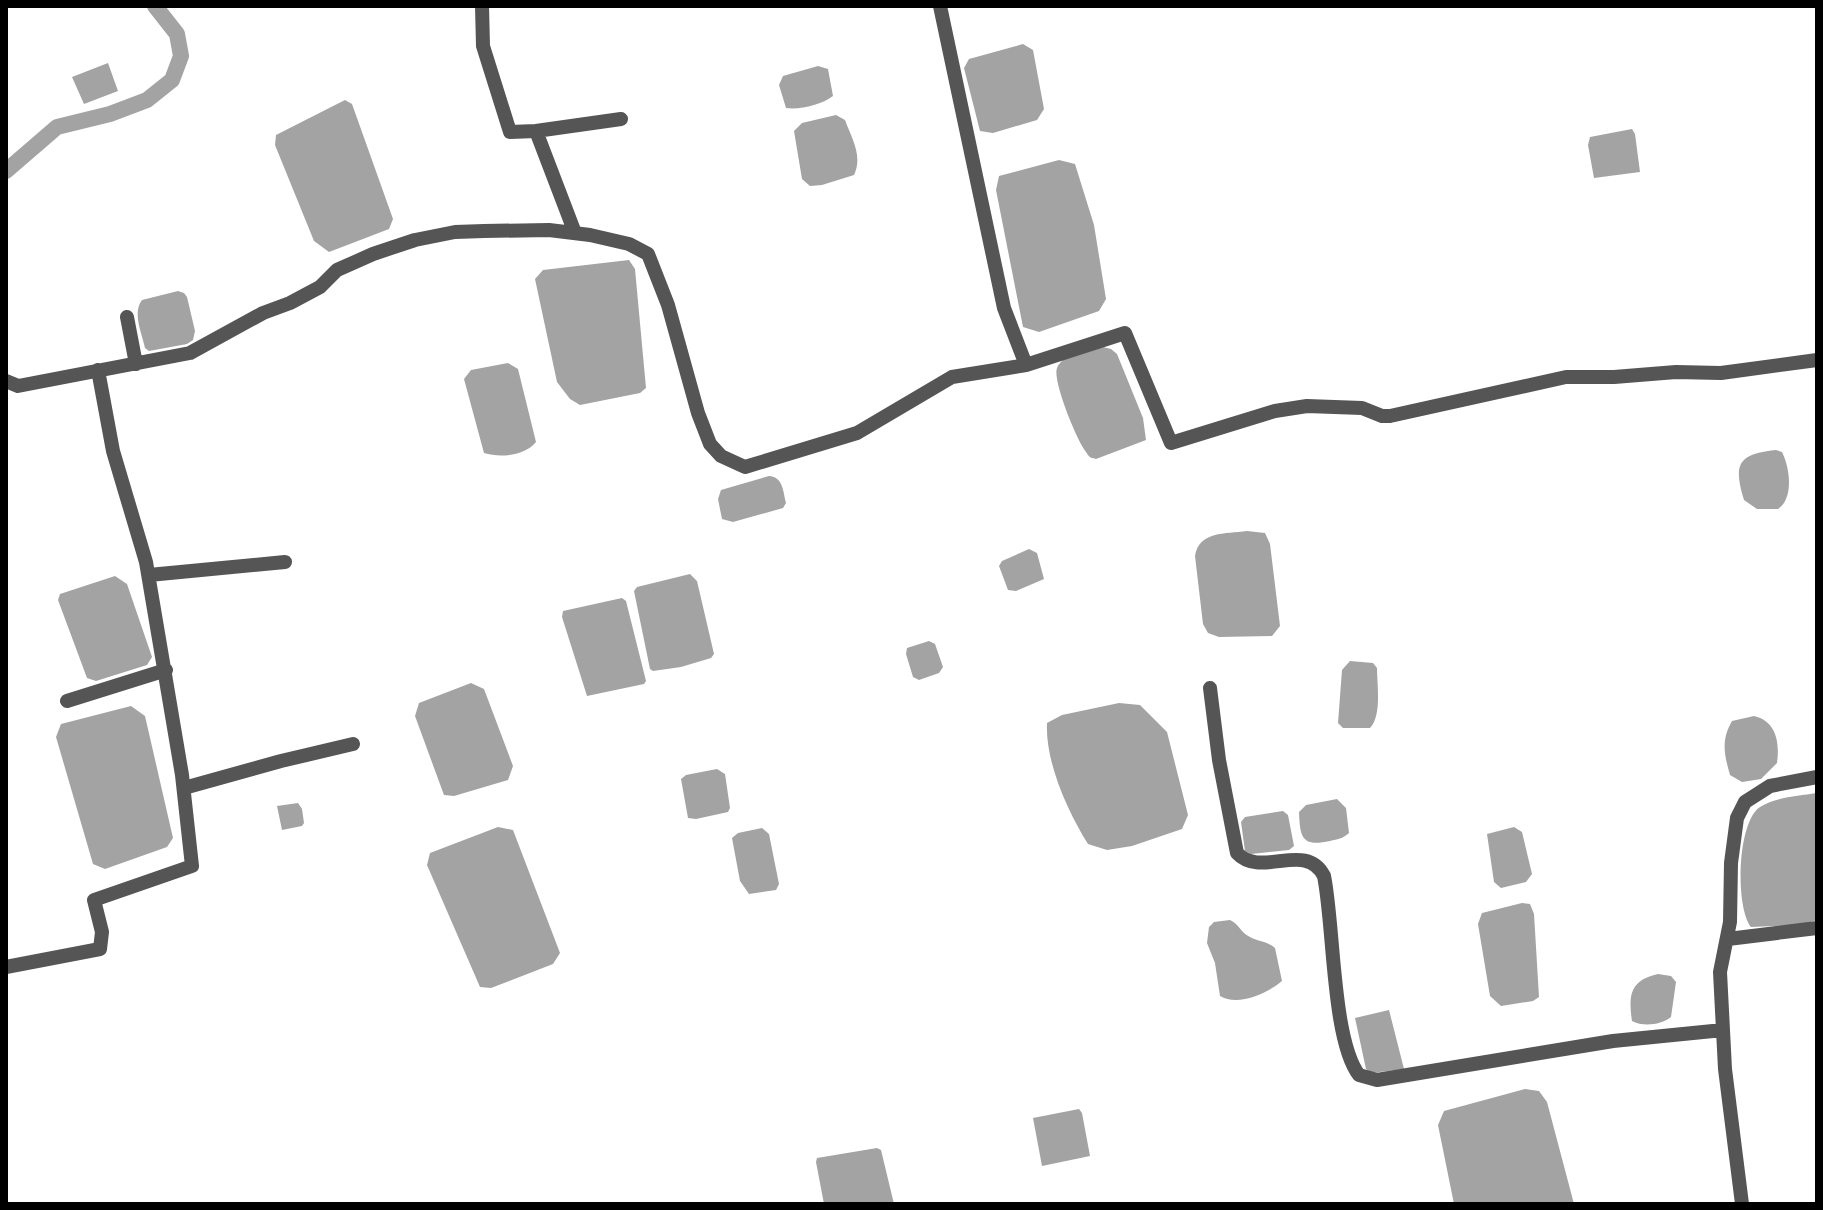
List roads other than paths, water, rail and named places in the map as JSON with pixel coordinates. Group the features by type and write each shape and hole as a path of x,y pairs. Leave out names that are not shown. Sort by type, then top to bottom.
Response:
{"street":[{"path":"482,6 483,46 510,132 621,119"},
{"path":"940,6 1004,308 1026,365"},
{"path":"536,131 575,233"},
{"path":"6,381 18,386 190,353 263,313 320,287 337,270 415,240 455,232 549,230 629,244 648,254 668,305 698,413 710,444 721,456 745,467 857,433 952,377 1026,365 1125,333 1171,443 1275,411 1307,406 1362,408 1390,416 1566,377 1721,373 1817,360"},
{"path":"127,317 136,364"},
{"path":"6,967 100,949 102,932 94,900 192,866 184,788 149,575 113,451 98,370"},
{"path":"149,575 285,562"},
{"path":"67,701 166,670"},
{"path":"1210,688 1219,760 1237,853 1242,859 1256,864 1299,859 1307,861 1320,868 1324,876 1340,1011 1350,1059 1359,1075 1377,1080 1613,1041 1723,1030"},
{"path":"184,788 353,744"},
{"path":"1742,1204 1723,1030 1720,972 1728,939 1731,863 1737,818 1745,802 1770,786 1817,777"},
{"path":"1728,939 1817,928"}],"waterway":[{"path":"6,171 57,127 110,114 147,100 172,80 181,56 177,34 155,6"}]}
